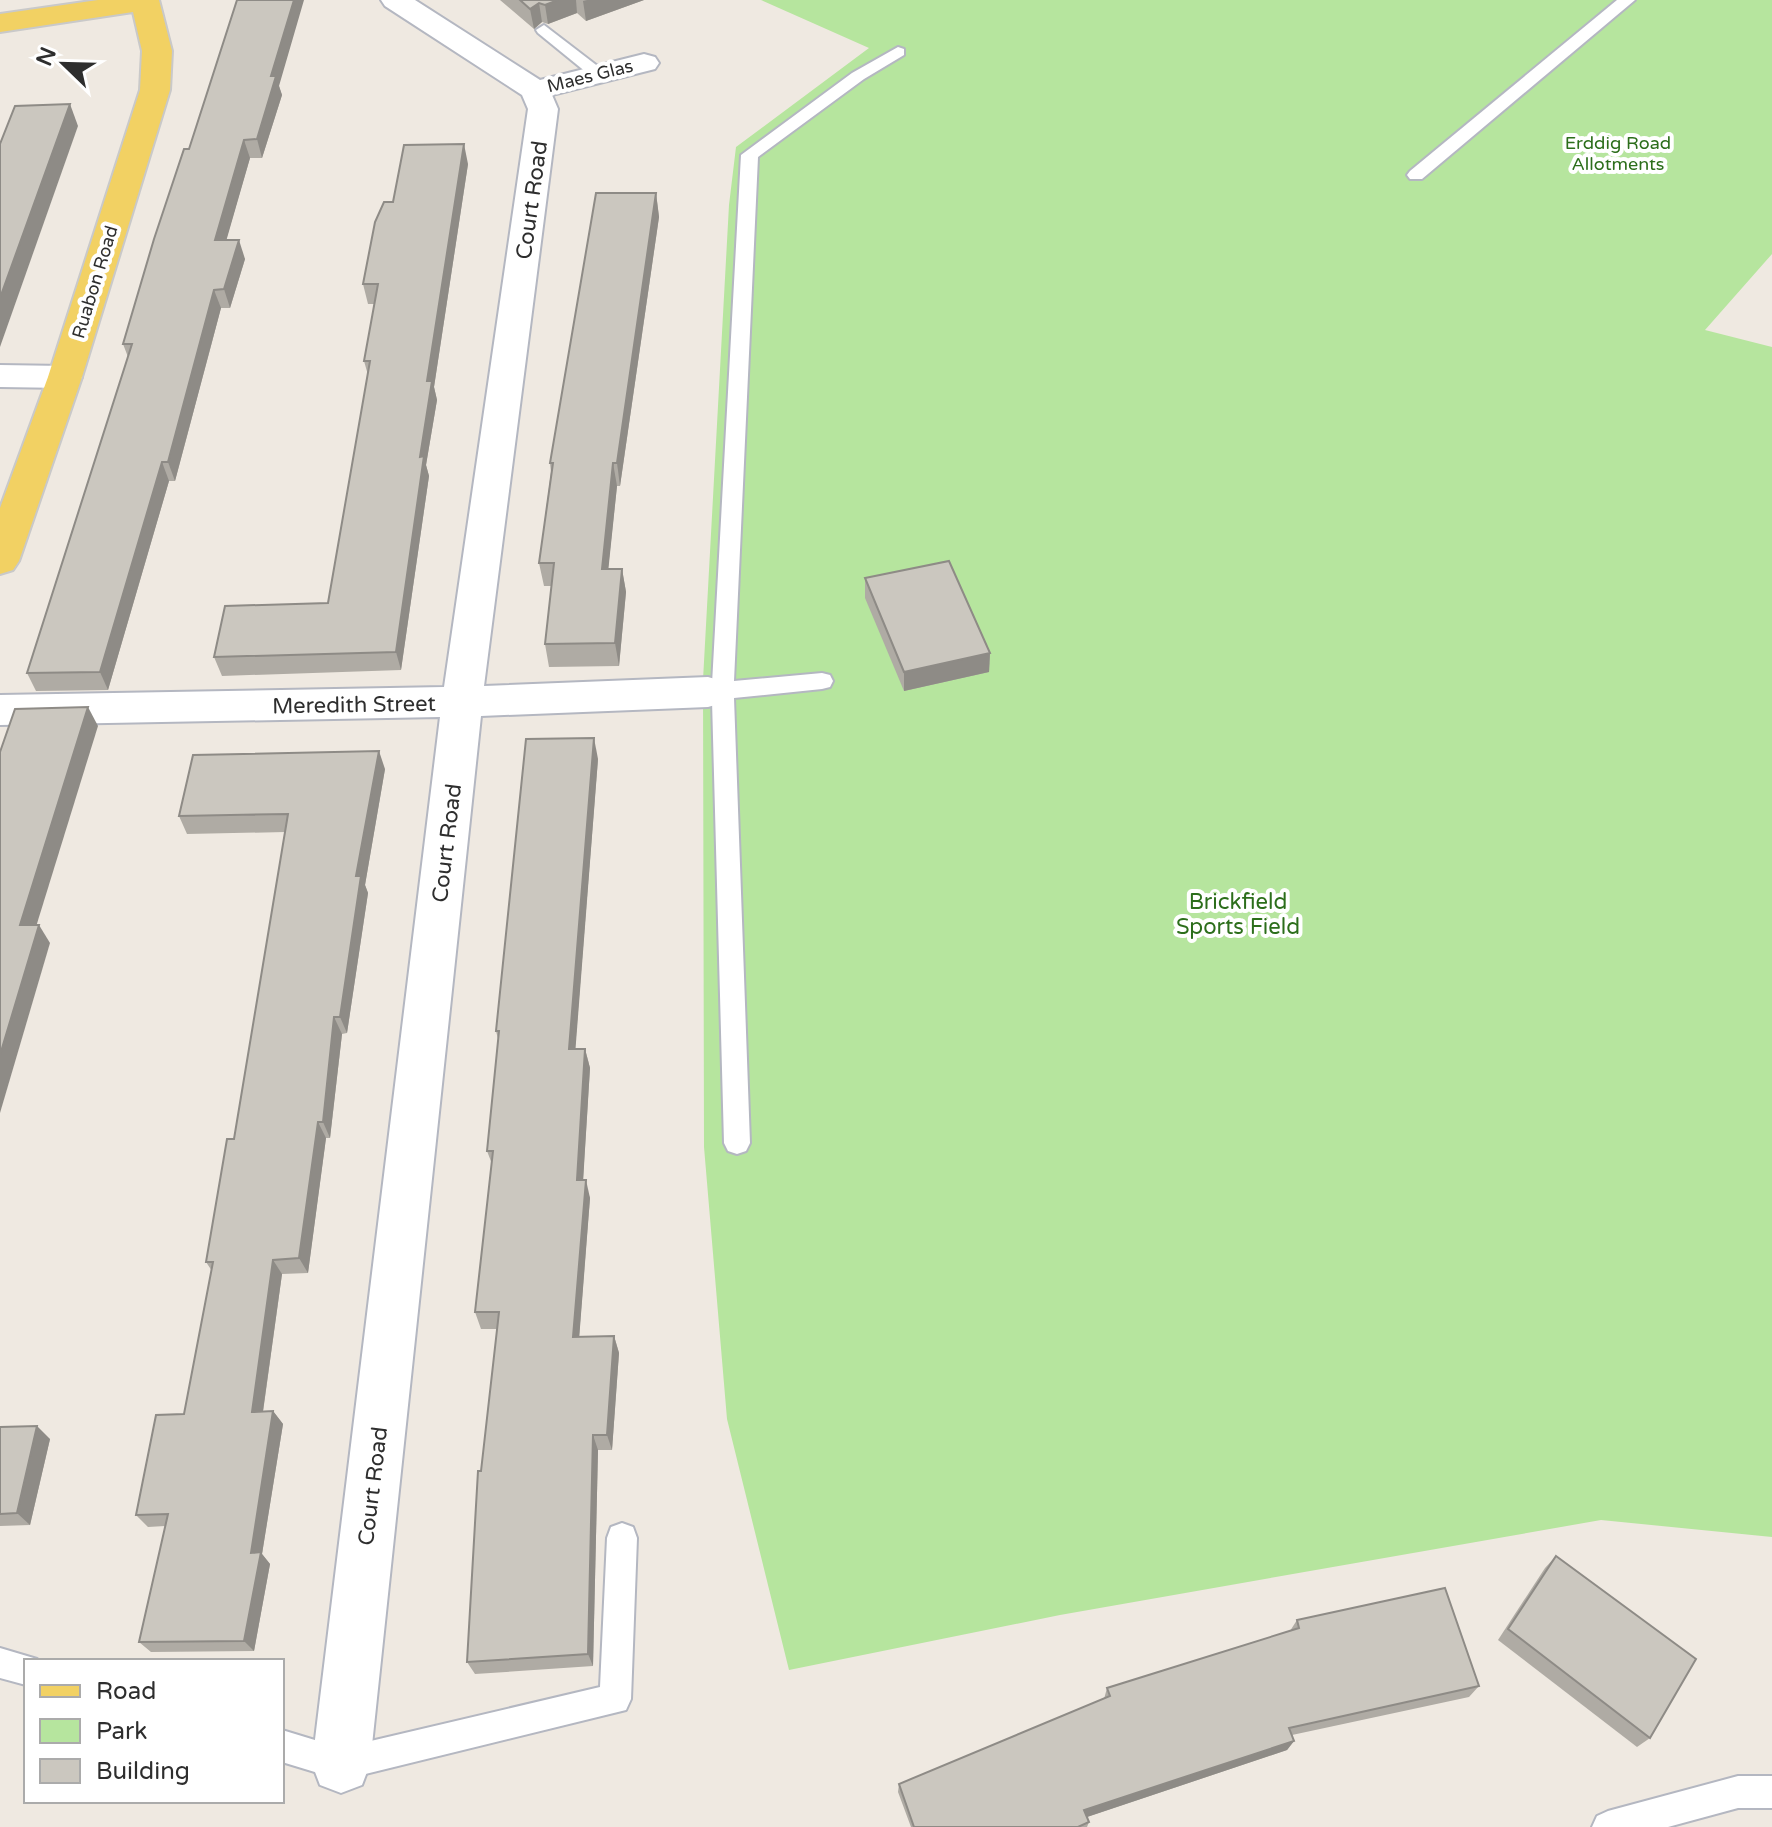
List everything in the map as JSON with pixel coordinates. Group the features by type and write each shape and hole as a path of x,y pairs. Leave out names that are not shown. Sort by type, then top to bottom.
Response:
{"main road":[{"path":"0,23 145,1"},
{"name":"Ruabon Road","path":"0,561 65,377 155,90 157,51 145,1"}],"street":[{"path":"395,0 535,90"},
{"name":"Maes Glas","path":"535,90 644,63"},
{"name":"Court Road","path":"341,1764 462,702 543,109 535,90"},
{"path":"0,376 65,377"},
{"name":"Meredith Street","path":"0,710 462,702 715,691"}],"lane":[{"path":"1416,175 1627,0"},
{"path":"544,30 598,74"},
{"path":"737,1143 715,691 750,155 858,76 898,52"},
{"path":"715,691 822,681"},
{"path":"284,1747 341,1764 615,1699 622,1538"},
{"path":"0,1663 24,1669"},
{"path":"1608,1827 1738,1792 1772,1792"}],"green space":[{"name":"Brickfield Sports Field","path":"761,0 1772,0 1772,254 1705,330 1772,347 1772,1537 1601,1520 1060,1615 789,1670 727,1419 704,1147 703,680 729,205 736,147 869,48"}],"building":[{"path":"237,0 294,0 271,76 276,76 257,139 244,140 215,240 239,240 224,289 214,290 168,462 162,462 100,672 27,673 132,344 123,344 154,239 184,149 189,149"},
{"path":"520,0 558,0 545,5 539,3 530,9"},
{"path":"70,104 0,298 0,144 15,106"},
{"path":"464,144 427,381 432,381 420,457 424,456 396,652 214,657 225,606 328,603 370,361 364,361 378,284 363,284 375,222 384,202 393,202 404,145"},
{"path":"596,193 656,193 617,463 613,463 602,569 622,569 615,643 545,644 554,563 539,563 553,463 550,463"},
{"path":"949,561 990,653 904,672 865,578"},
{"path":"88,707 20,925 39,925 0,1055 0,752 15,709"},
{"path":"594,738 569,1049 585,1049 577,1180 586,1180 573,1337 614,1336 607,1435 593,1435 588,1654 467,1662 478,1471 481,1471 499,1312 475,1312 493,1151 487,1151 499,1031 496,1031 526,739"},
{"path":"379,751 356,876 361,876 340,1017 334,1017 323,1122 318,1122 299,1258 273,1260 252,1412 273,1411 251,1553 261,1552 244,1641 139,1642 168,1514 136,1515 156,1415 184,1414 213,1262 206,1262 227,1139 234,1139 288,814 179,816 193,755"},
{"path":"37,1426 17,1513 0,1514 0,1427"},
{"path":"1556,1556 1696,1659 1650,1738 1508,1629"},
{"path":"1445,1588 1479,1686 1289,1728 1294,1741 1084,1810 1089,1822 1078,1827 914,1827 899,1784 1110,1696 1107,1688 1299,1628 1297,1620"}],"park label":[{"name":"Erddig Road Allotments","path":"1618,153"}]}
